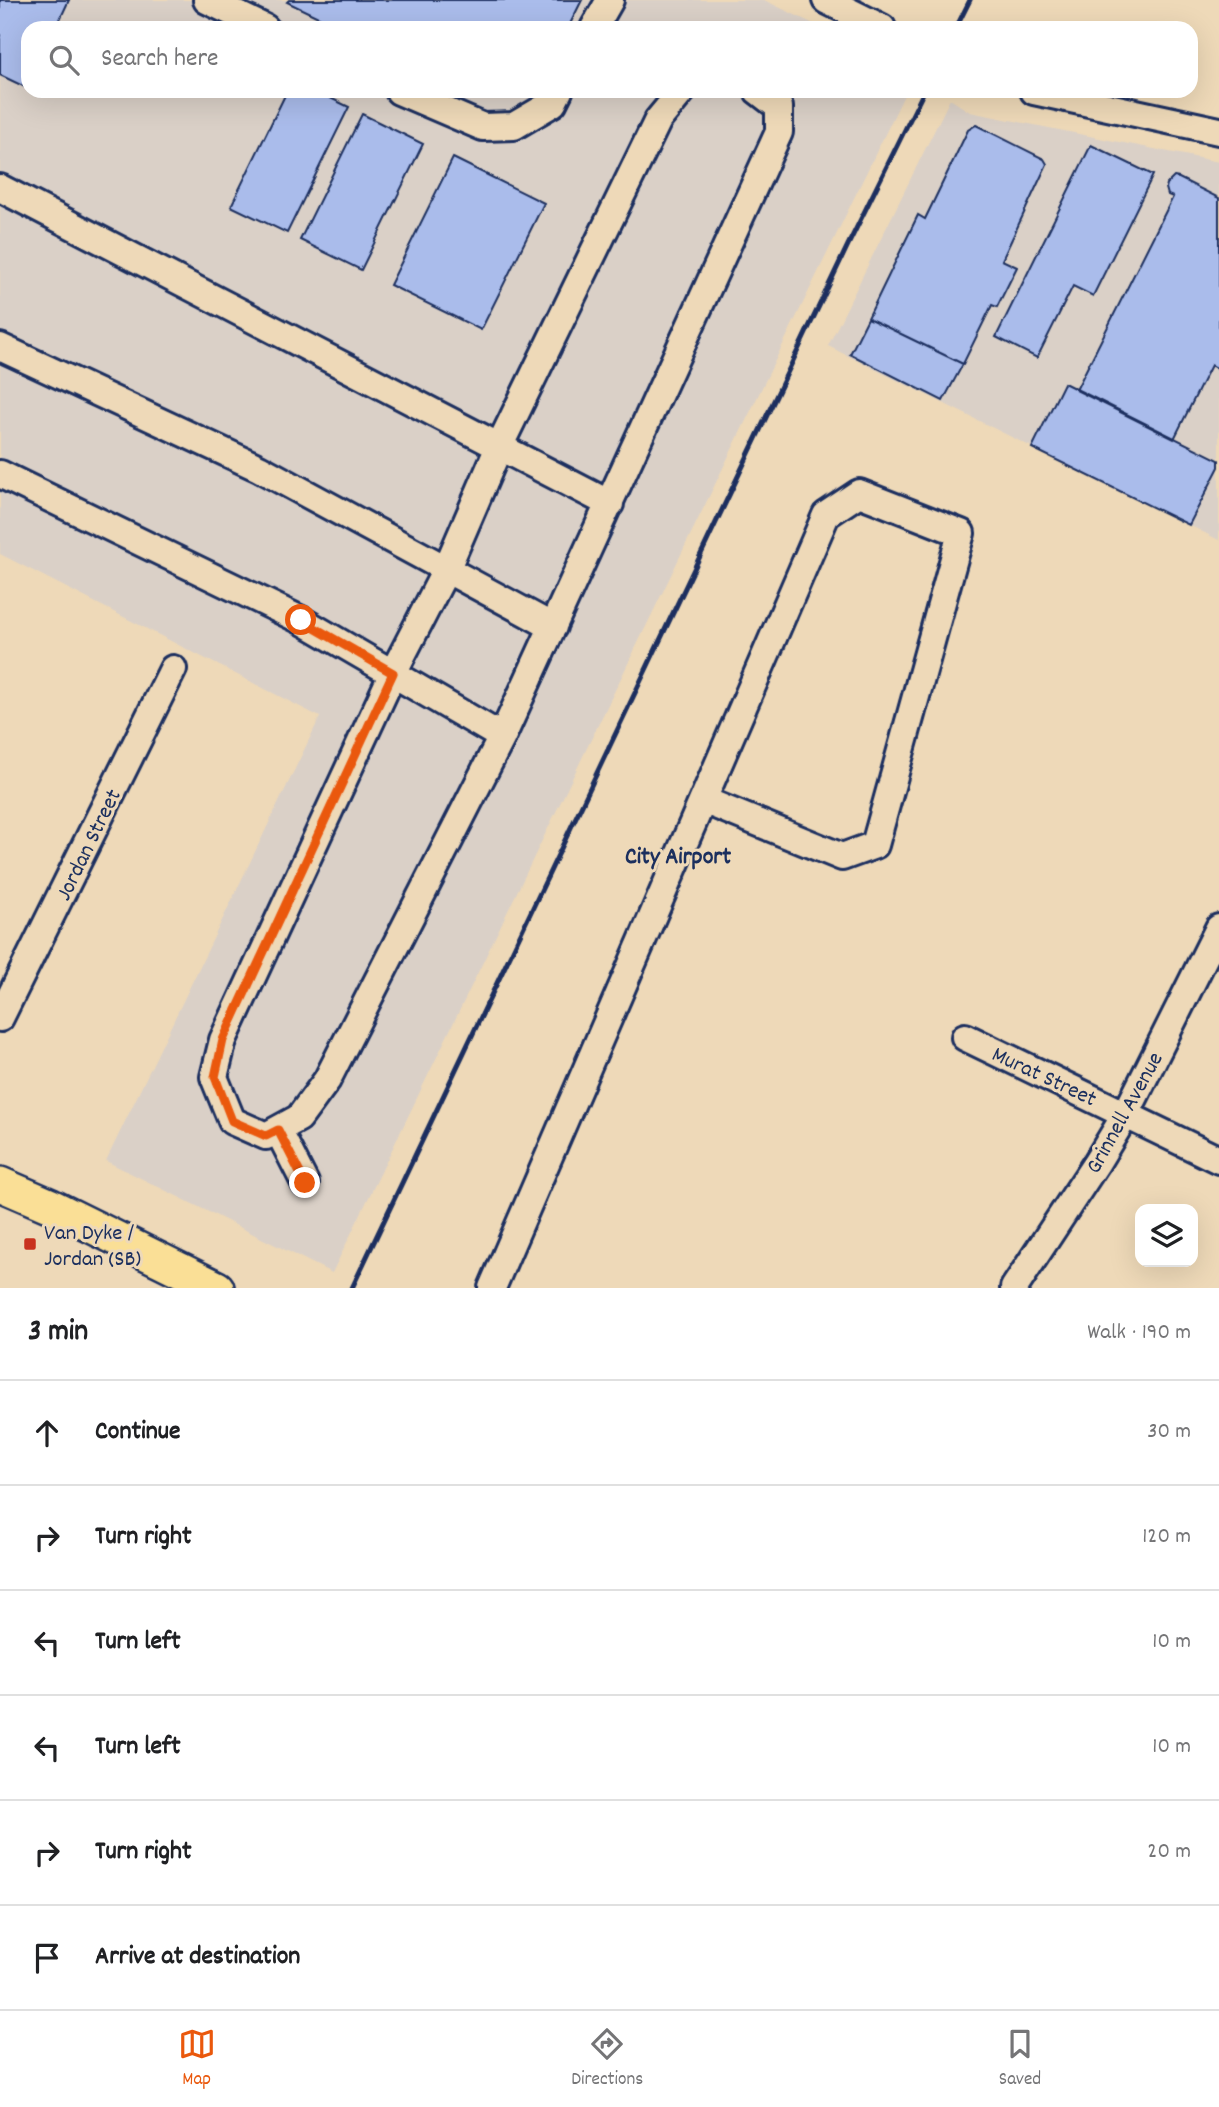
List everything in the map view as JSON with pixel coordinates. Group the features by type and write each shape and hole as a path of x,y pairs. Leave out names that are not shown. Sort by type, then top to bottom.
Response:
{"main road":[{"path":"0,1184 51,1206 217,1288"}],"street":[{"path":"207,0 250,21"},
{"path":"598,21 610,0"},
{"path":"826,0 868,21"},
{"path":"415,98 483,127 514,126 552,103 555,98"},
{"path":"676,98 658,120 499,447 446,570 393,673 223,1040 215,1077 232,1121 266,1136 299,1118 327,1080 502,737 779,132 779,107 767,98"},
{"path":"1066,98 1219,131"},
{"path":"0,188 610,504"},
{"path":"0,347 259,468 553,627"},
{"path":"0,474 301,620 502,737"},
{"path":"492,1288 826,515 859,493 961,533 875,845 842,857 703,800"},
{"name":"Jordan Street","path":"0,1018 173,669"},
{"name":"Grinnell Avenue","path":"1014,1288 1126,1114 1219,928"},
{"name":"Murat Street","path":"965,1037 1219,1160"},
{"path":"278,1130 305,1183"}],"shaded area":[{"path":"0,0 764,0 808,21 21,21 21,98 903,98 332,1273 106,1161 320,717 0,554"},
{"path":"950,99 970,112 1219,162 1219,540 828,346"}],"building":[{"path":"0,0 69,0 59,21 21,21 21,85 0,75"},
{"path":"582,0 572,21 326,21 287,2"},
{"path":"284,98 330,98 349,107 287,233 231,206"},
{"path":"362,114 423,144 361,270 300,240"},
{"path":"976,125 1044,159 1047,164 1002,260 1017,267 997,307 992,305 963,364 868,318 918,215 925,219 968,130"},
{"path":"1091,145 1153,175 1093,296 1073,286 1037,358 996,337"},
{"path":"453,158 544,203 481,330 390,285"},
{"path":"1174,177 1219,198 1219,369 1211,365 1174,439 1076,390 1173,197 1168,195 1166,188"},
{"path":"868,318 963,364 943,401 850,354"},
{"path":"1064,383 1219,460 1219,467 1189,525 1032,448"}],"railway":[{"path":"960,21 970,0"},
{"path":"352,1288 921,98"}],"place":[{"name":"Van Dyke / Jordan (SB)","path":"30,1244"}],"district":[{"name":"City Airport","path":"678,855"}],"route":[{"path":"301,620 393,673 223,1040 215,1077 232,1121 266,1136 278,1130 305,1183"}]}
